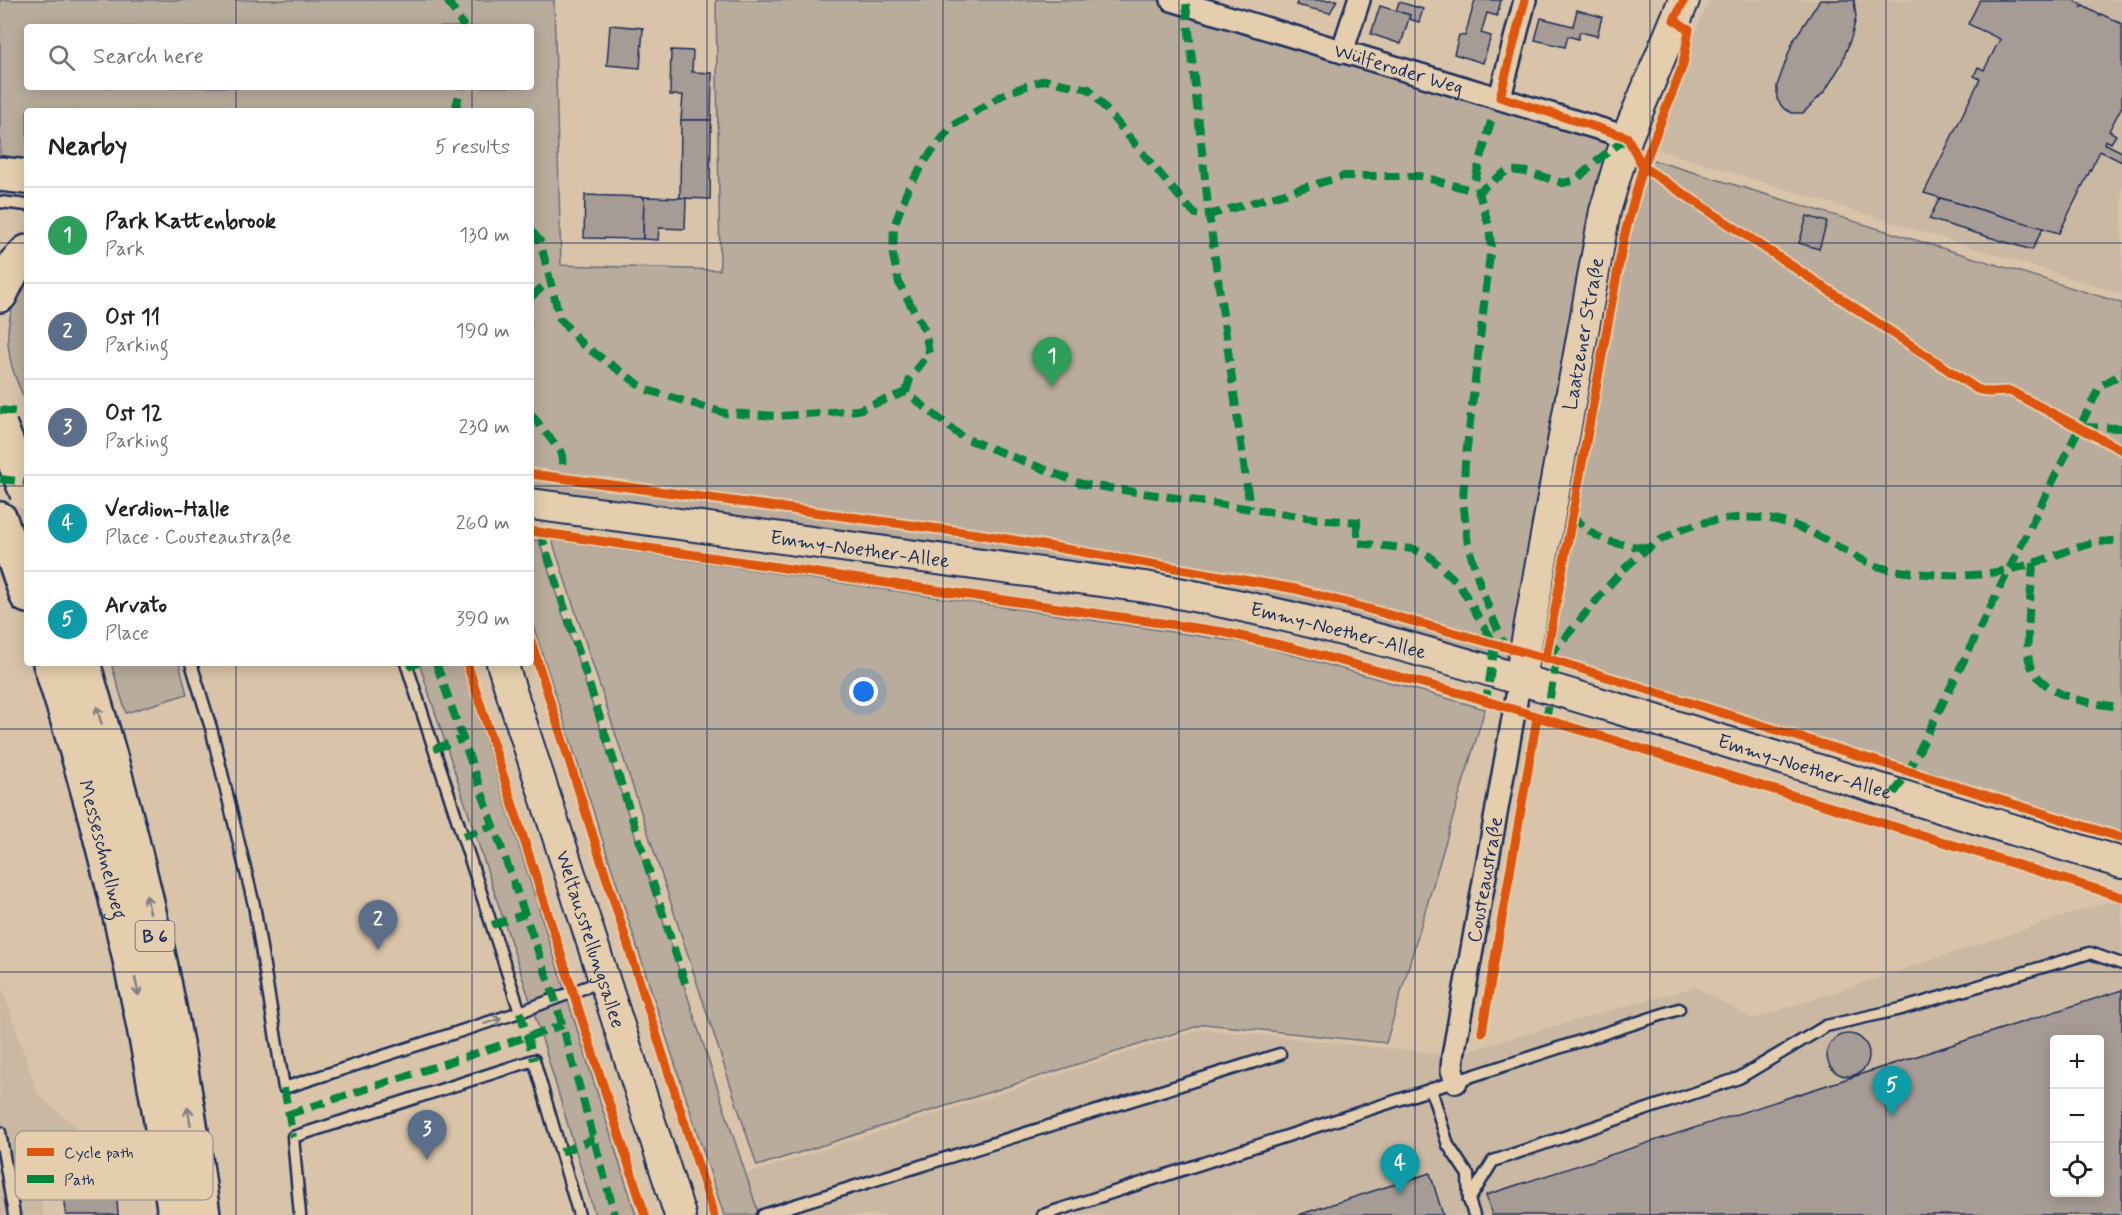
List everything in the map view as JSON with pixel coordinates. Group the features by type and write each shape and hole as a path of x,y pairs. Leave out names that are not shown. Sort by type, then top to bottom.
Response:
{"highway":[{"path":"0,174 24,177"},
{"path":"0,295 16,263 24,255"},
{"path":"0,426 24,486"},
{"path":"0,519 24,587"},
{"name":"Messeschnellweg","path":"51,666 111,869 142,1010 161,1131"},
{"name":"Messeschnellweg","path":"84,666 140,868 157,944 191,1131"},
{"name":"Messeschnellweg","path":"173,1200 175,1215"},
{"name":"Messeschnellweg","path":"201,1200 203,1215"}],"main road":[{"name":"Laatzener Straße","path":"1520,679 1605,211 1627,137 1684,0"},
{"path":"0,441 24,444"},
{"name":"Emmy-Noether-Allee","path":"534,504 1145,587 1234,602 1320,622 1520,679 2122,862"},
{"name":"Weltausstellungsallee","path":"503,666 680,1215"}],"street":[{"path":"1342,52 1359,0"},
{"path":"1500,97 1525,0"},
{"name":"Wülferoder Weg","path":"1176,1 1627,137"},
{"name":"Cousteaustraße","path":"1456,1082 1452,1070 1453,1056 1520,679"}],"lane":[{"path":"0,202 24,205"},
{"path":"192,666 211,728 254,905 284,1088 520,1012 605,980"},
{"path":"407,666 520,1012"},
{"path":"1469,1200 1493,1161 1739,1078 1826,1026 1901,1009 2090,953 2122,964"},
{"path":"1043,1215 1679,1009"},
{"path":"763,1215 1280,1054"},
{"path":"300,1215 293,1137 534,1060 579,1215"},
{"path":"1431,1089 1448,1145 1468,1175 1469,1200 1474,1215"},
{"path":"0,1132 14,1215"}],"shaded area":[{"path":"0,0 554,0 561,265 720,270 716,0 1157,0 1627,137 1520,679 1320,622 534,503 534,108 24,108 24,177 0,174"},
{"path":"1711,0 2122,0 2122,294 1657,149 1701,18"},
{"path":"1643,157 2122,303 2122,834 1551,658"},
{"path":"24,281 24,397 13,370 8,339 12,308"},
{"path":"534,540 539,541 759,1215 724,1215 534,628"},
{"path":"552,540 1253,644 1485,709 1386,1043 1204,1024 757,1166"},
{"path":"112,666 180,666 187,694 126,713"},
{"path":"420,666 462,666 636,1215 595,1215 537,1022"},
{"path":"2114,900 2122,903 2122,1215 740,1215 728,1180 1202,1029 1452,1055 1695,987 1753,1019"},
{"path":"0,982 38,1095 78,1128 76,1131 15,1131 15,1200 41,1200 43,1215 0,1215"}],"building":[{"path":"1298,0 1337,0 1330,13 1296,5"},
{"path":"1475,0 1501,0 1497,16 1487,13 1481,33 1491,36 1483,63 1454,54 1459,35 1465,36"},
{"path":"1820,0 1854,0 1856,17 1852,35 1841,65 1825,91 1803,113 1792,113 1783,108 1777,99 1777,86 1793,41"},
{"path":"1980,0 2073,0 2083,5 2081,8 2083,6 2100,15 2099,17 2101,14 2122,24 2122,106 2109,131 2116,135 2111,143 2105,140 2104,143 2122,152 2122,162 2100,151 2059,233 1924,193 1980,79 1974,76 1978,67 1984,70 2000,39 1968,24"},
{"path":"1399,2 1423,9 1419,22 1409,19 1410,15 1396,11"},
{"path":"1380,6 1410,15 1401,44 1371,34"},
{"path":"1577,10 1602,17 1597,36 1580,32 1578,39 1568,36 1565,47 1535,40 1541,18 1573,26"},
{"path":"610,25 643,28 640,68 607,65"},
{"path":"671,50 693,51 692,72 712,73 711,120 681,120 683,95 670,95"},
{"path":"681,120 711,120 710,199 680,198"},
{"path":"585,195 644,197 643,239 584,238"},
{"path":"644,197 686,198 685,229 659,228 658,240 643,239"},
{"path":"1940,198 2043,228 2032,250 1929,219"},
{"path":"1807,216 1827,222 1819,249 1799,243"},
{"path":"2122,990 2122,1215 1492,1215 1486,1195"},
{"path":"1848,1034 1863,1040 1869,1055 1863,1070 1848,1076 1833,1070 1827,1055 1833,1040"},
{"path":"1430,1173 1443,1215 1298,1215"},
{"path":"65,1200 117,1200 118,1215 66,1215"}],"marked path":[{"path":"447,0 462,24"},
{"path":"1186,4 1209,215 1250,508"},
{"path":"906,392 910,379 929,353 925,331 899,283 893,256 894,226 908,189 927,158 952,126 1006,93 1044,80 1089,89 1187,206 1196,214 1209,215 1344,176 1420,176 1478,192 1508,170 1528,172 1563,183 1576,180 1596,161 1627,138"},
{"path":"456,108 460,90"},
{"path":"1491,121 1475,180 1489,226 1491,246 1465,464 1463,501 1468,545 1482,591 1505,648"},
{"path":"534,234 540,241 560,319 583,345 647,390 725,413 780,416 858,410 906,392 962,437 1082,484 1326,520 1361,522"},
{"path":"534,294 549,281"},
{"path":"1894,793 1908,773 2100,386 2122,374"},
{"path":"0,410 24,413"},
{"path":"534,418 562,453 563,478"},
{"path":"2083,427 2122,428"},
{"path":"0,479 24,482"},
{"path":"1572,515 1590,531 1606,540 1647,548"},
{"path":"1548,656 1605,589 1644,551 1667,536 1694,525 1725,519 1770,519 1806,530 1874,565 1899,571 1937,575 1977,575 2000,572 2086,545 2122,541"},
{"path":"1357,522 1357,543 1413,549 1429,556 1459,584 1495,645 1486,701"},
{"path":"540,531 686,986"},
{"path":"2033,563 2028,652 2035,673 2043,683 2067,696 2095,704 2122,707"},
{"path":"1546,721 1556,661"},
{"path":"437,666 555,999 615,1215"},
{"path":"434,749 462,739"},
{"path":"463,836 493,826"},
{"path":"492,925 525,914"},
{"path":"520,1012 534,1060"},
{"path":"289,1114 563,1025"},
{"path":"284,1088 293,1137"},
{"path":"561,1152 594,1139"}],"cycle path":[{"path":"1525,0 1500,97 1627,137 1643,167 1977,389 1988,392 2010,391 2122,450"},
{"path":"1546,658 1624,237 1643,167 1683,65 1689,29 1674,20 1684,0"},
{"path":"534,474 984,535 1296,589 1556,661 2122,838"},
{"path":"534,531 1223,632 1293,648 1467,695 2122,897"},
{"path":"534,650 714,1215"},
{"path":"468,666 645,1215"},
{"path":"1482,1032 1537,718"}],"place":[{"name":"Park Kattenbrook","path":"1052,387"},
{"name":"Ost 11","path":"378,950"},
{"name":"Arvato","path":"1892,1116"},
{"name":"Ost 12","path":"427,1160"},
{"name":"Verdion-Halle","path":"1400,1194"}]}
